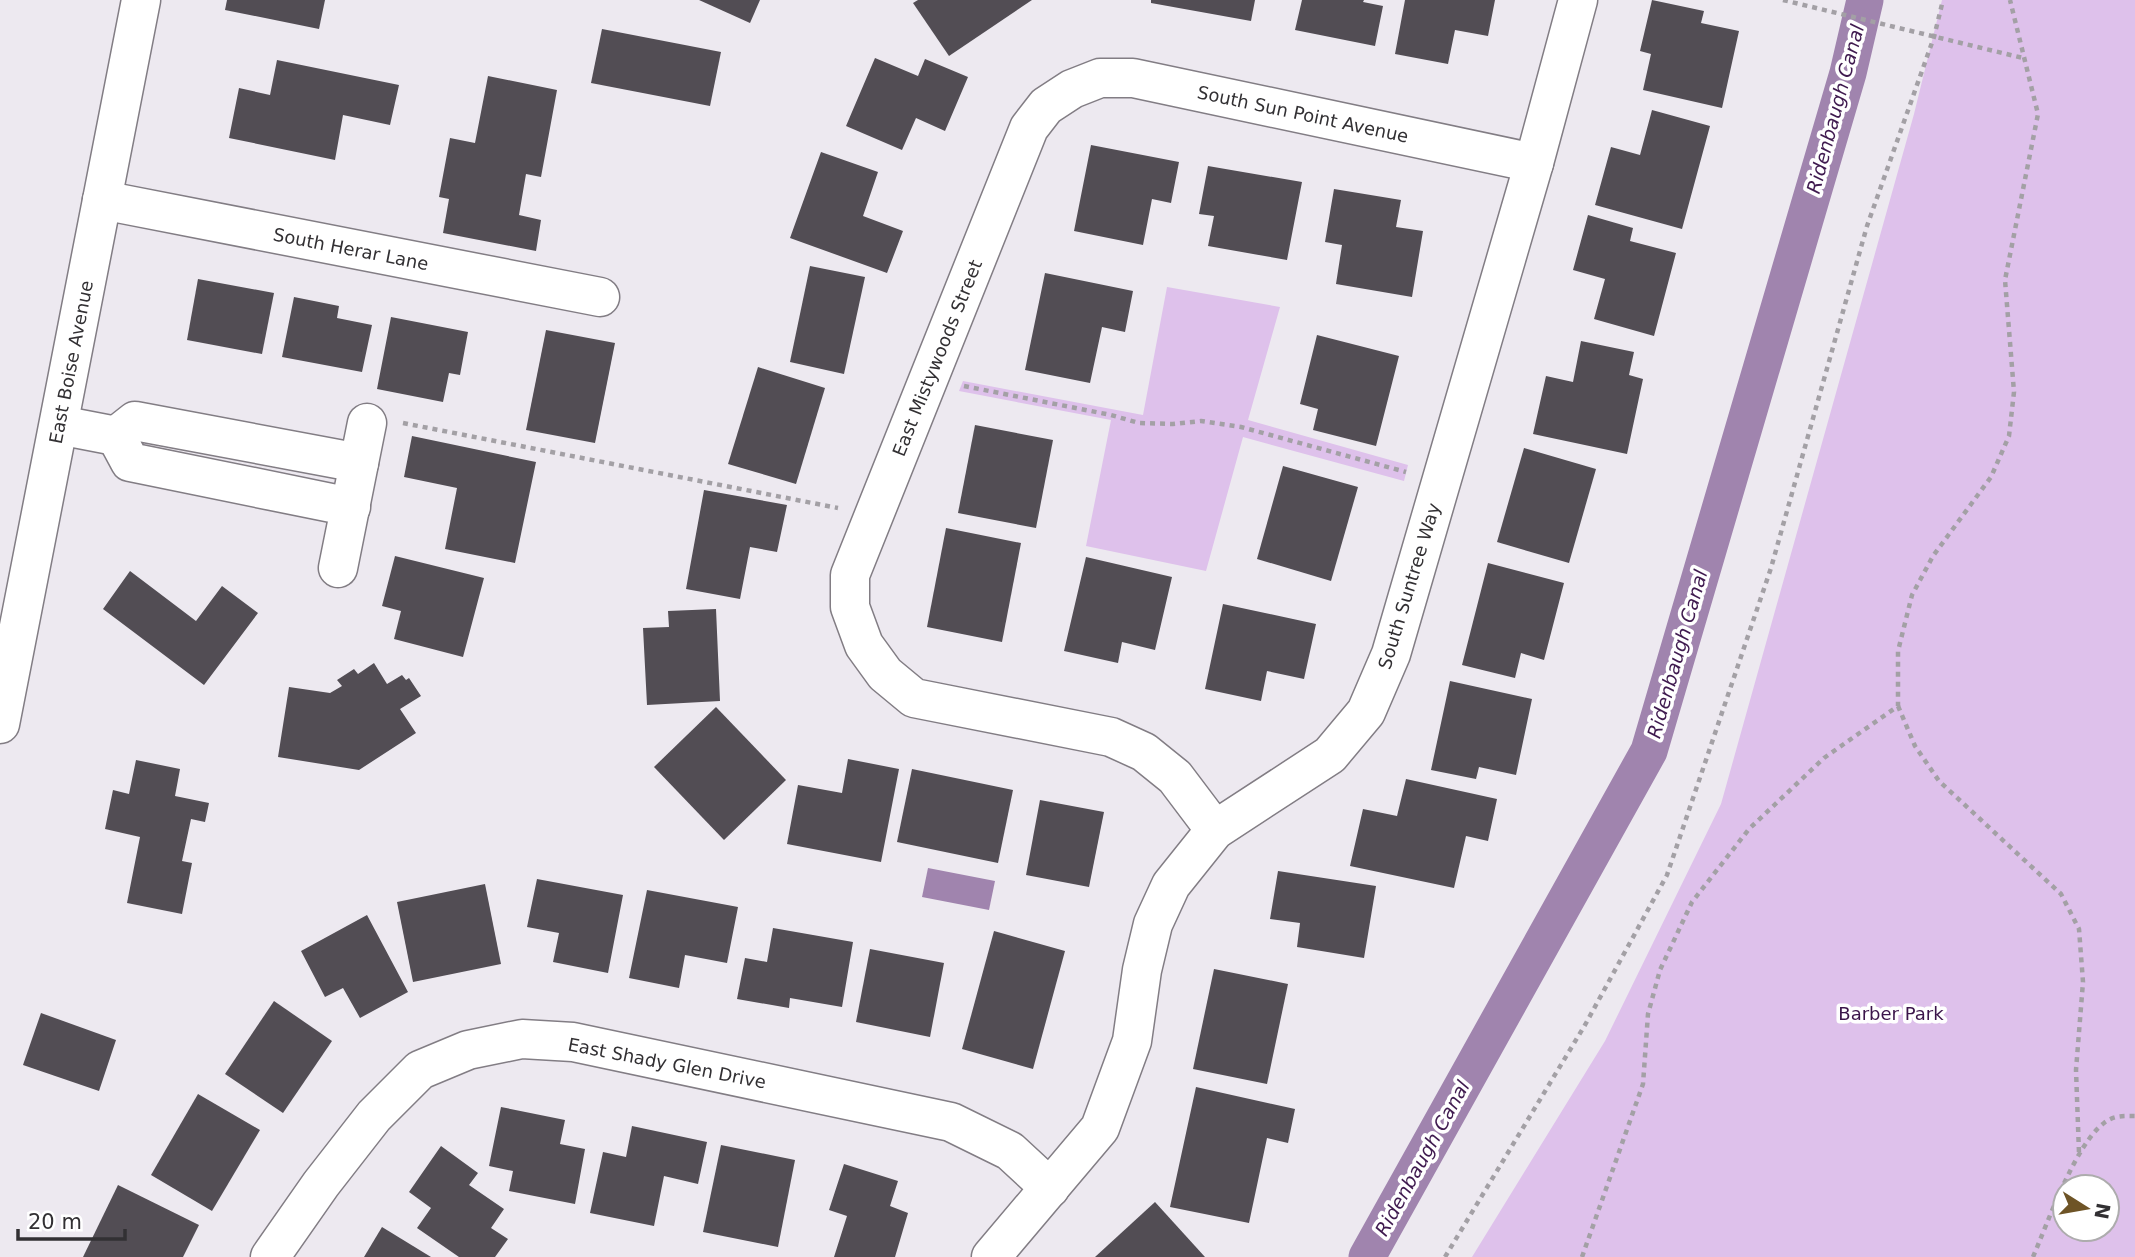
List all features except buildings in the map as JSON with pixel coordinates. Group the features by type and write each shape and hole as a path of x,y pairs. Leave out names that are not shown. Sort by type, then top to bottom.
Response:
{"street":[{"name":"East Boise Avenue","path":"0,724 141,0"},
{"name":"South Suntree Way","path":"991,1257 1100,1128 1132,1041 1142,971 1153,924 1171,885 1215,830 1330,755 1366,712 1391,654 1534,163 1578,0"},
{"name":"South Sun Point Avenue","path":"1072,89 1100,78 1133,78 1534,163"},
{"name":"East Mistywoods Street","path":"1072,89 1046,106 1029,128 850,575 850,607 864,645 885,674 914,698 1111,737 1144,752 1175,777 1215,830"},
{"name":"South Herar Lane","path":"102,200 600,298"},
{"path":"58,425 116,436 135,421 359,463"},
{"path":"338,568 359,463 385,423"},
{"path":"116,436 130,462 351,507"},
{"name":"East Shady Glen Drive","path":"270,1257 321,1184 374,1116 420,1070 468,1050 522,1039 573,1042 951,1122 1010,1151 1050,1188"}],"path":[{"path":"1783,0 2024,58"},
{"path":"1445,1257 1585,1025 1667,875 1771,568 1867,226 1934,37 1943,0"},
{"path":"2010,0 2038,114 2005,281 2014,392 2009,436 1991,477 1933,556 1912,595 1898,651 1898,706 1915,746 1938,781 2061,894 2079,929 2083,982 2077,1070 2079,1153"},
{"path":"929,379 1139,423 1201,421 1241,427 1441,482"},
{"path":"385,423 840,508"},
{"path":"1582,1257 1643,1084 1648,1014 1660,970 1692,902 1749,829 1814,767 1898,706"},
{"path":"2033,1257 2079,1153 2103,1123 2117,1116 2135,1116"}],"green space":[{"name":"Barber Park","path":"1942,0 2135,0 2135,1257 1472,1257 1605,1041 1721,804 1914,114"},
{"path":"1167,287 1280,307 1248,420 1408,465 1404,481 1243,437 1206,571 1086,546 1111,420 959,391 963,381 1143,415"}],"shaded area":[{"path":"928,868 995,881 989,910 922,897"}],"waterway":[{"name":"Ridenbaugh Canal","path":"1367,1257 1649,751 1848,73 1865,0"}]}
